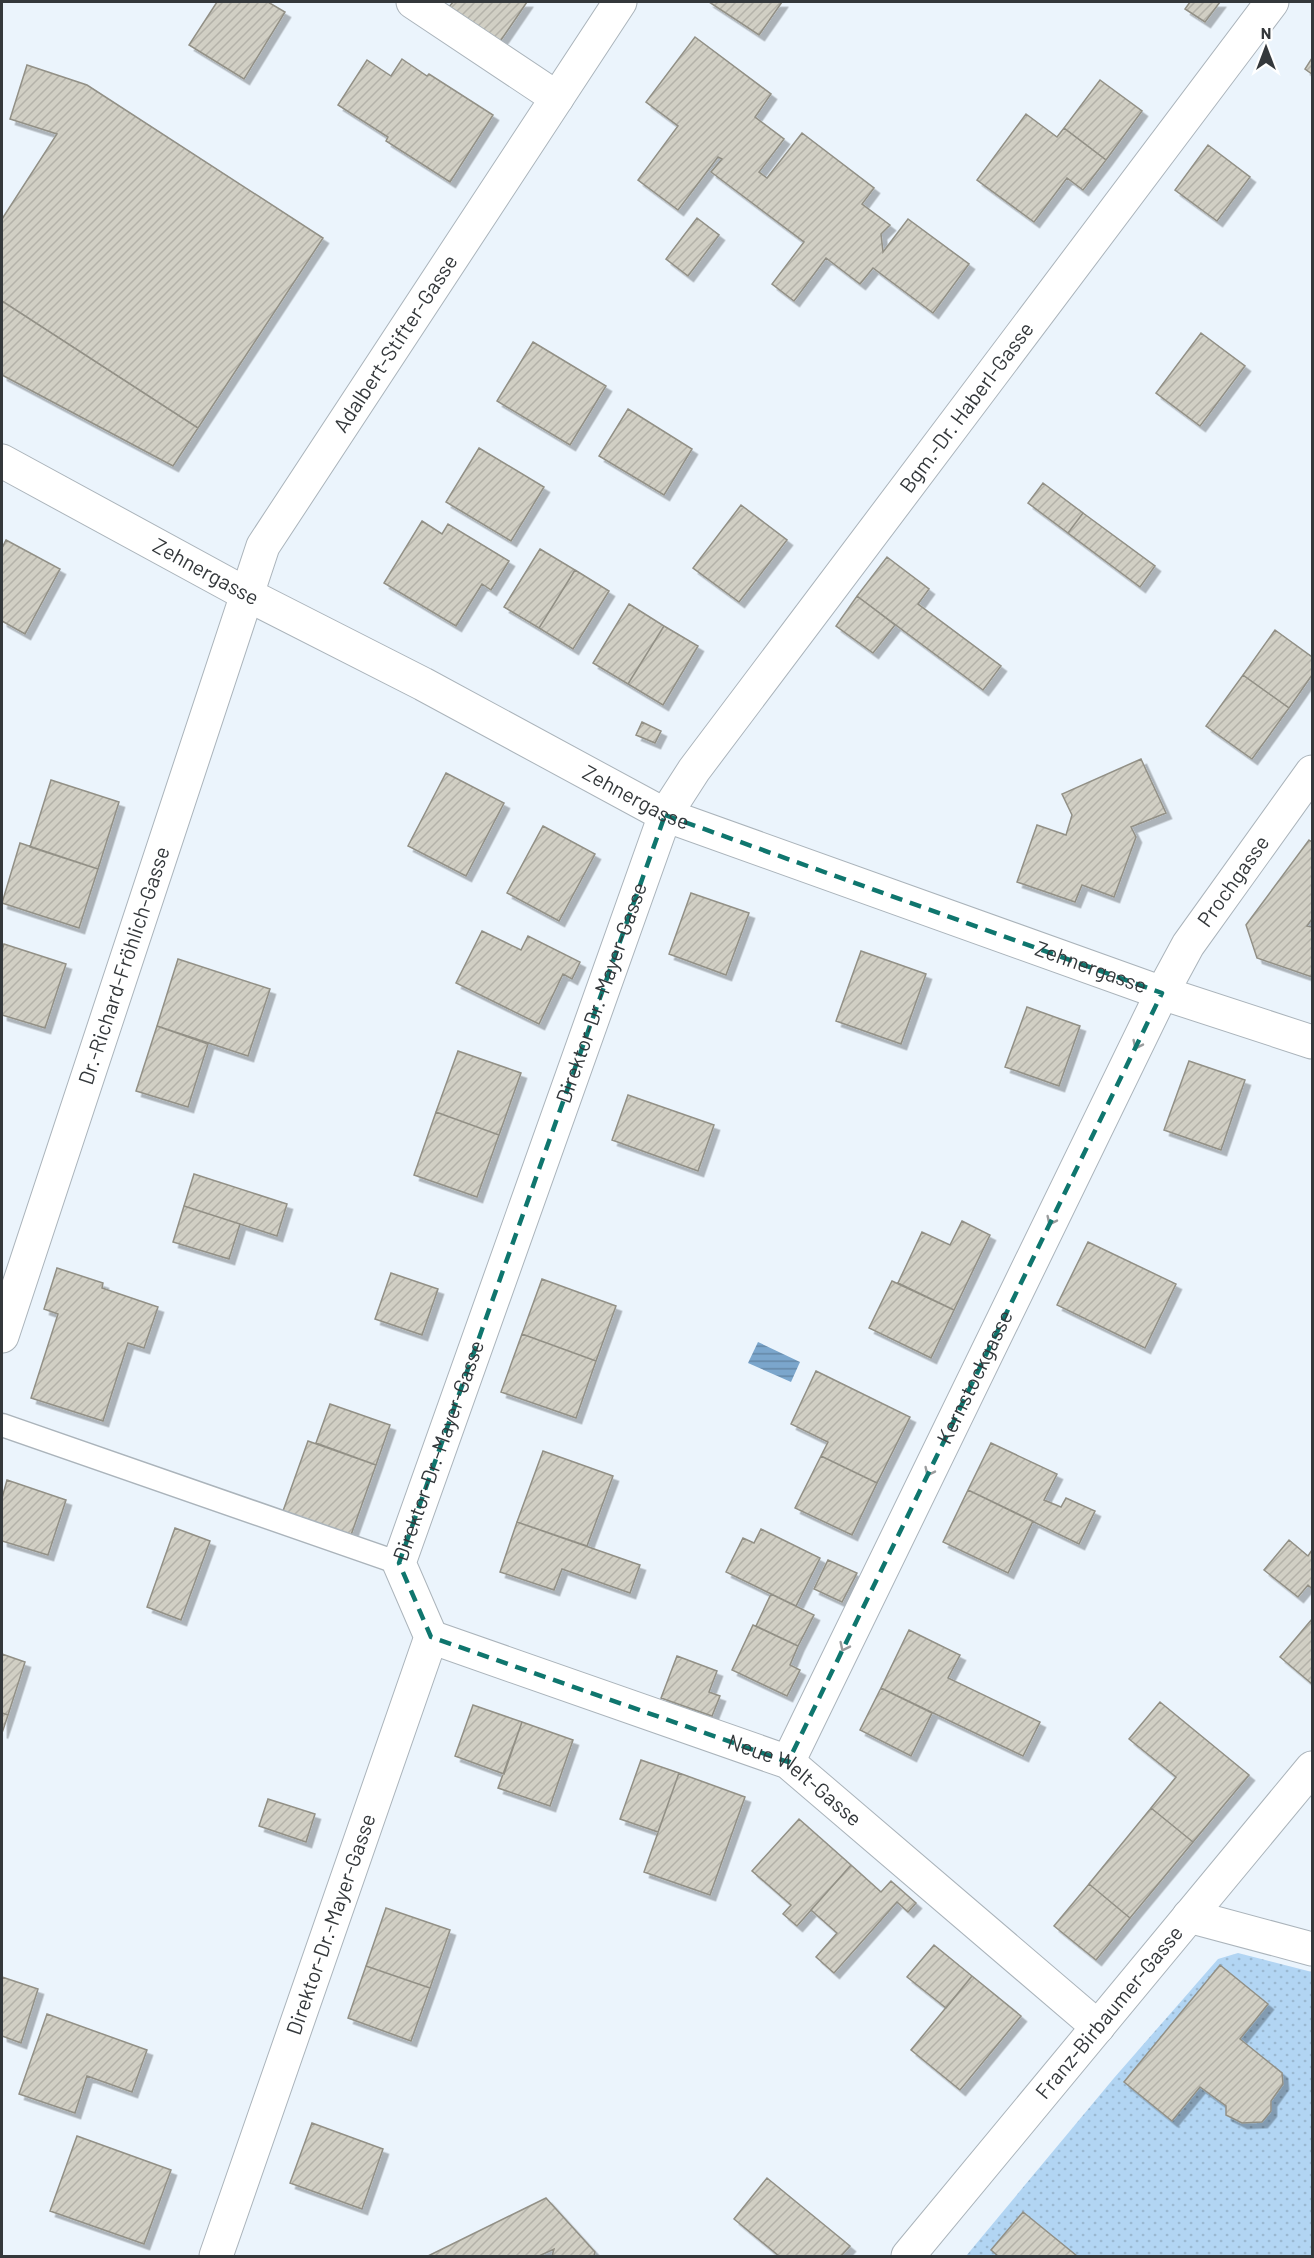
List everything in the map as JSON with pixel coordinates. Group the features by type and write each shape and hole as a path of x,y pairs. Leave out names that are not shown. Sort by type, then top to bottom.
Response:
{"street":[{"path":"413,2 557,98"},
{"name":"Adalbert-Stifter-Gasse","path":"248,595 263,546 620,2"},
{"name":"Bgm.-Dr. Haberl-Gasse","path":"665,815 694,770 1272,2"},
{"name":"Zehnergasse","path":"2,461 248,595 423,684 665,815 1162,993 1312,1042"},
{"name":"Dr.-Richard-Fröhlich-Gasse","path":"2,1336 248,595"},
{"name":"Prochgasse","path":"1162,993 1188,945 1312,772"},
{"name":"Direktor-Dr.-Mayer-Gasse","path":"216,2256 431,1637 399,1563 665,815"},
{"name":"Kernstockgasse","path":"788,1762 1162,993"},
{"name":"Neue Welt-Gasse","path":"431,1637 788,1762 1098,2027"},
{"name":"Franz-Birbaumer-Gasse","path":"908,2256 1312,1768"},
{"path":"1189,1916 1312,1949"}],"lane":[{"path":"2,1425 399,1563"}],"highlighted area":[{"path":"665,815 1162,993 788,1762 431,1637 399,1563"}],"shaded area":[{"path":"758,1342 800,1362 791,1382 748,1363"},
{"path":"1238,1953 1312,1972 1312,2256 966,2256 1114,2078 1218,1959"}],"building":[{"path":"217,2 268,2 285,12 244,79 189,45"},
{"path":"453,2 527,2 499,43 448,8"},
{"path":"709,2 782,2 759,35"},
{"path":"1190,2 1220,2 1205,22 1185,9"},
{"path":"695,37 771,94 755,117 784,139 759,172 767,178 802,133 874,188 862,204 890,225 881,234 883,252 908,219 969,264 933,313 873,268 860,284 826,258 794,301 772,284 804,242 711,172 722,159 718,157 678,210 638,180 678,126 646,102"},
{"path":"1312,58 1312,74 1305,69"},
{"path":"402,59 493,115 450,182 386,141 388,137 338,105 367,60 391,76"},
{"path":"27,65 87,85 323,238 198,428 2,301 2,219 57,134 10,119"},
{"path":"1100,80 1142,111 1106,160 1064,128"},
{"path":"1026,114 1057,137 1064,128 1106,160 1083,190 1067,178 1034,222 977,180"},
{"path":"1208,145 1250,177 1217,221 1175,190"},
{"path":"697,218 719,235 688,276 666,259"},
{"path":"2,301 198,428 173,466 2,375"},
{"path":"1201,333 1245,366 1200,426 1156,393"},
{"path":"533,342 606,386 570,445 497,401"},
{"path":"628,409 692,449 664,495 599,456"},
{"path":"479,448 544,487 511,541 446,502"},
{"path":"1043,483 1083,513 1068,533 1028,503"},
{"path":"741,505 787,540 739,602 693,568"},
{"path":"1083,513 1155,566 1140,587 1068,533"},
{"path":"422,521 442,534 448,524 509,561 491,590 482,584 456,626 384,583"},
{"path":"6,540 60,569 25,634 2,621 2,548"},
{"path":"540,549 575,570 539,628 504,607"},
{"path":"887,557 929,589 918,604 1001,666 983,690 857,596"},
{"path":"575,570 609,591 573,649 539,628"},
{"path":"857,596 895,625 873,653 836,626"},
{"path":"629,604 664,626 628,684 593,663"},
{"path":"664,626 698,646 663,705 628,684"},
{"path":"1275,630 1312,657 1312,675 1289,708 1243,675"},
{"path":"1243,675 1289,708 1252,759 1206,726"},
{"path":"642,722 661,731 655,743 636,735"},
{"path":"1141,759 1166,813 1131,827 1136,837 1114,897 1082,885 1075,902 1017,882 1037,825 1066,835 1072,815 1062,794"},
{"path":"446,773 504,803 466,876 408,846"},
{"path":"51,780 119,802 98,869 30,847"},
{"path":"543,826 595,854 559,921 507,893"},
{"path":"1309,840 1312,842 1312,919 1307,926 1312,927 1312,977 1257,958 1246,925"},
{"path":"20,843 98,869 79,928 2,903"},
{"path":"691,893 749,913 726,975 669,954"},
{"path":"482,931 521,950 528,936 580,962 572,979 563,974 539,1024 456,983"},
{"path":"4,944 66,964 45,1028 2,1015 2,950"},
{"path":"861,951 926,974 901,1044 836,1021"},
{"path":"178,959 270,989 248,1056 157,1026"},
{"path":"1027,1007 1080,1026 1059,1086 1005,1067"},
{"path":"157,1026 208,1044 188,1107 136,1091"},
{"path":"458,1051 521,1073 499,1135 436,1112"},
{"path":"1189,1061 1245,1080 1221,1150 1164,1130"},
{"path":"628,1095 714,1125 698,1171 612,1140"},
{"path":"436,1112 499,1135 477,1197 414,1175"},
{"path":"194,1174 287,1204 277,1236 184,1206"},
{"path":"184,1206 240,1224 229,1259 173,1242"},
{"path":"962,1221 990,1235 954,1310 898,1283 922,1232 950,1245"},
{"path":"1088,1242 1176,1284 1145,1348 1057,1305"},
{"path":"57,1268 103,1283 102,1288 158,1307 144,1348 128,1343 103,1421 31,1398 58,1314 44,1309"},
{"path":"391,1273 438,1289 422,1335 375,1319"},
{"path":"542,1279 616,1306 596,1361 522,1334"},
{"path":"892,1281 954,1310 931,1358 869,1328"},
{"path":"522,1334 596,1361 576,1418 501,1392"},
{"path":"816,1371 910,1417 877,1483 821,1456 828,1442 791,1424"},
{"path":"330,1404 390,1425 376,1465 316,1443"},
{"path":"308,1441 376,1465 351,1535 283,1511"},
{"path":"991,1443 1057,1474 1044,1500 1061,1507 1066,1498 1095,1511 1079,1544 968,1490"},
{"path":"543,1451 613,1476 587,1546 517,1522"},
{"path":"821,1456 877,1483 852,1535 795,1508"},
{"path":"7,1480 66,1500 48,1555 2,1541 2,1498"},
{"path":"968,1490 1033,1521 1008,1573 943,1542"},
{"path":"517,1522 640,1565 630,1593 562,1569 554,1590 500,1572"},
{"path":"175,1528 210,1541 181,1620 147,1607"},
{"path":"761,1529 820,1558 796,1606 726,1572 743,1538 754,1543"},
{"path":"1289,1540 1308,1556 1312,1550 1312,1589 1308,1585 1298,1597 1264,1570"},
{"path":"828,1560 857,1573 842,1602 814,1589"},
{"path":"771,1594 814,1615 798,1646 756,1626"},
{"path":"1312,1619 1312,1684 1280,1657"},
{"path":"753,1625 798,1646 790,1665 800,1670 787,1696 732,1670"},
{"path":"909,1630 960,1655 948,1678 1040,1722 1023,1756 881,1688"},
{"path":"2,1654 25,1662 8,1715 2,1713"},
{"path":"677,1656 717,1671 709,1692 720,1696 712,1716 661,1698"},
{"path":"881,1688 932,1713 911,1756 860,1730"},
{"path":"1160,1702 1249,1775 1193,1842 1151,1808 1176,1777 1129,1739"},
{"path":"473,1705 522,1722 504,1774 455,1756"},
{"path":"2,1713 8,1715 2,1733"},
{"path":"522,1722 573,1740 550,1806 498,1788"},
{"path":"641,1760 679,1773 658,1832 620,1819"},
{"path":"679,1773 745,1797 710,1895 644,1872"},
{"path":"268,1799 315,1814 306,1842 259,1826"},
{"path":"1151,1808 1193,1842 1130,1918 1089,1884"},
{"path":"799,1819 851,1865 797,1926 783,1914 791,1905 752,1871"},
{"path":"851,1865 881,1892 891,1881 916,1903 908,1912 897,1902 834,1973 816,1957 837,1933 811,1910"},
{"path":"1089,1884 1130,1918 1096,1960 1054,1926"},
{"path":"386,1908 450,1930 430,1988 366,1966"},
{"path":"934,1945 972,1976 946,2008 907,1977"},
{"path":"1220,1965 1268,2004 1240,2039 1282,2073 1283,2084 1271,2101 1271,2111 1262,2122 1242,2123 1226,2115 1226,2106 1200,2087 1172,2121 1124,2082"},
{"path":"366,1966 430,1988 411,2041 348,2018"},
{"path":"972,1976 1021,2016 960,2090 911,2050"},
{"path":"2,1977 38,1989 21,2043 2,2036"},
{"path":"47,2014 147,2050 132,2092 87,2076 75,2113 19,2094"},
{"path":"312,2123 383,2149 362,2209 290,2183"},
{"path":"77,2136 171,2170 144,2244 50,2211"},
{"path":"767,2178 850,2246 841,2256 779,2256 734,2219"},
{"path":"546,2198 595,2252 594,2256 552,2256 554,2249 539,2256 428,2256"},
{"path":"1023,2212 1077,2256 998,2256 991,2250"}]}
